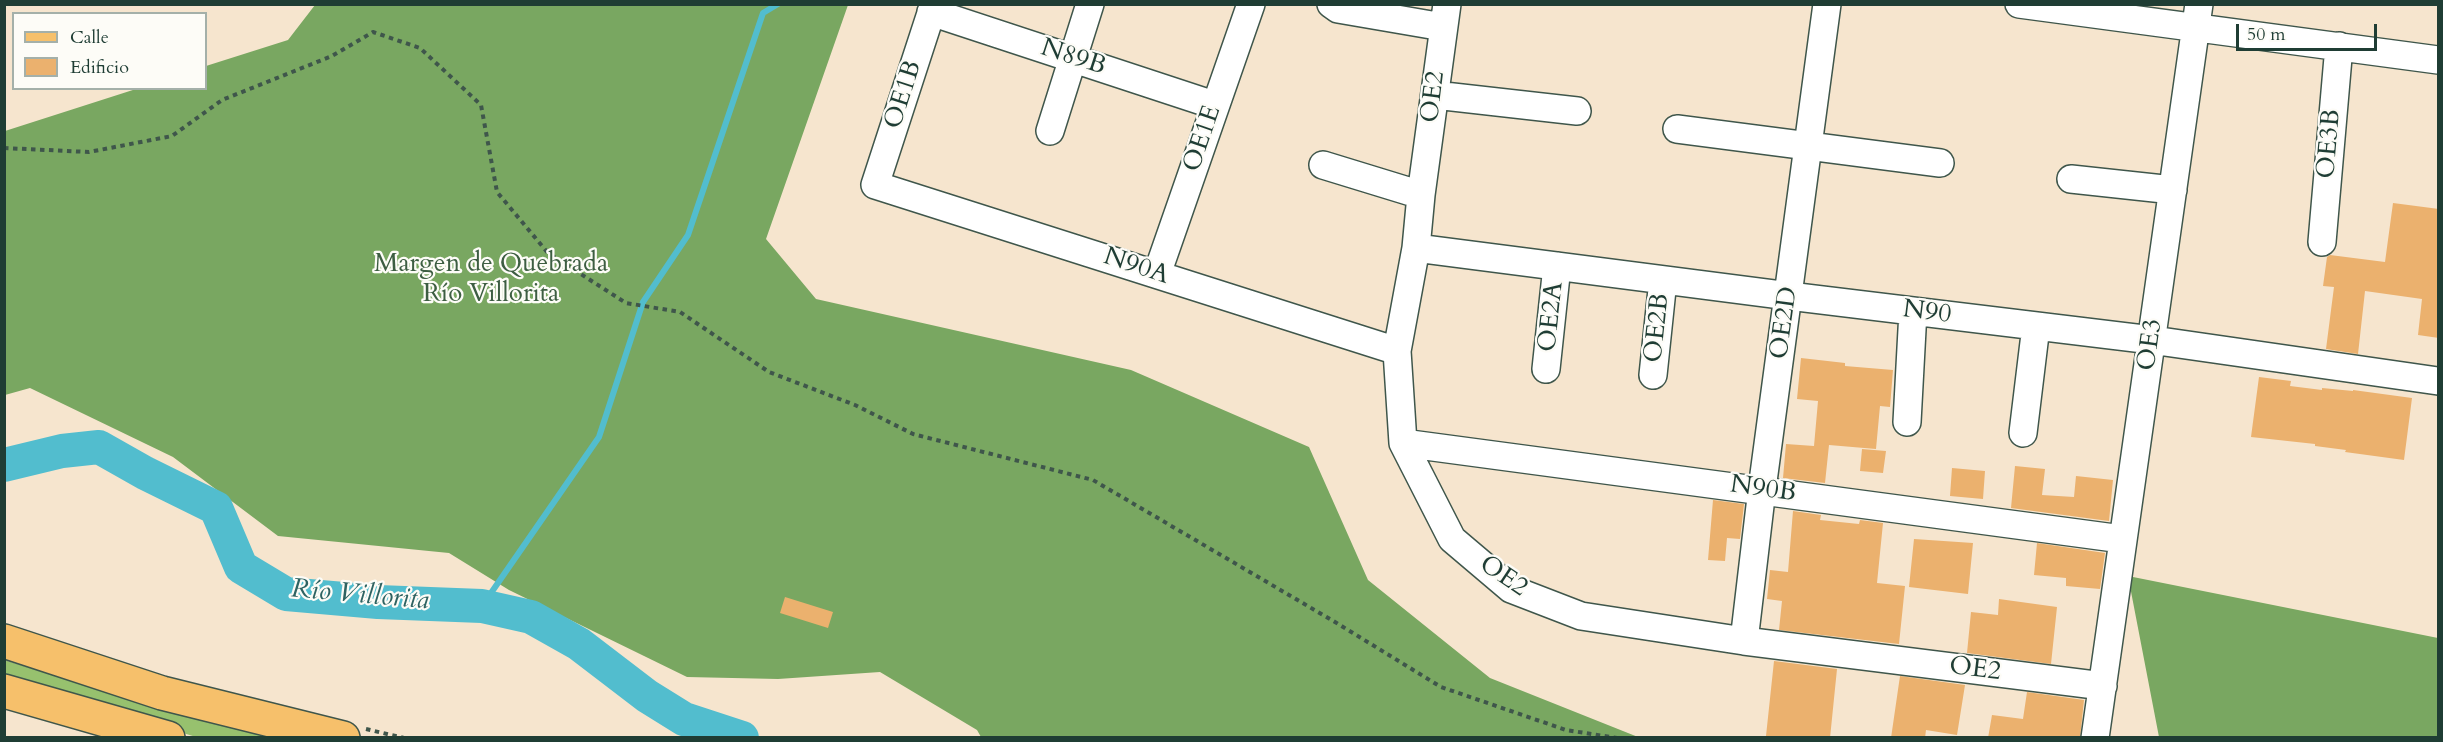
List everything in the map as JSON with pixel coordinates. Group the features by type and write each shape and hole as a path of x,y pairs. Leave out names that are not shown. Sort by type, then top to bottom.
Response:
{"main road":[{"path":"4,641 162,693 343,738"},
{"path":"4,691 168,738"}],"street":[{"path":"1050,131 1090,4"},
{"name":"OE1E","path":"1157,274 1251,4"},
{"path":"1331,4 1338,9 1445,16"},
{"name":"OE2D","path":"1744,641 1827,4"},
{"path":"2019,4 2198,16 2339,46 2439,60"},
{"name":"N89B","path":"932,8 1214,105"},
{"name":"OE1B","path":"874,185 932,8"},
{"name":"OE2","path":"1445,16 1416,248 1397,351 1403,443 1452,539 1511,589 1581,616 1744,641 2103,686"},
{"name":"OE3","path":"2095,738 2198,16"},
{"name":"OE3B","path":"2322,242 2339,46"},
{"path":"1435,95 1577,111"},
{"path":"1677,129 1941,163"},
{"path":"1323,165 1421,195"},
{"path":"2071,179 2173,190"},
{"name":"N90A","path":"874,185 1397,351"},
{"name":"N90","path":"1416,248 2152,340 2439,381"},
{"name":"OE2A","path":"1546,369 1557,266"},
{"name":"OE2B","path":"1653,375 1663,280"},
{"path":"1907,422 1913,311"},
{"path":"2023,433 2036,326"},
{"name":"N90B","path":"1403,443 1762,489 2122,539"}],"path":[{"path":"4,148 89,152 171,136 222,100 332,56 373,32 420,48 481,105 497,192 548,253 626,303 680,312 769,372 855,405 913,434 1093,480 1441,687 1566,730 1617,738"}],"green space":[{"name":"Margen de Quebrada Río Villorita","path":"315,5 848,5 766,239 816,299 1131,370 1309,447 1368,580 1490,678 1638,737 981,737 977,730 880,672 778,679 687,677 509,590 449,553 278,536 173,457 30,388 5,395 5,131 133,90 207,90 207,66 288,40"},
{"path":"2128,576 2438,638 2438,737 2159,737"},
{"path":"4,660 210,723 272,737 196,737 5,678"}],"building":[{"path":"2393,203 2439,209 2439,338 2418,335 2422,299 2365,291 2358,354 2326,349 2334,287 2323,286 2327,257 2330,255 2385,262"},
{"path":"1801,358 1845,363 1845,366 1893,370 1890,407 1880,406 1876,449 1829,445 1825,483 1783,478 1786,444 1814,446 1818,401 1797,399"},
{"path":"2259,377 2291,381 2290,386 2322,390 2322,388 2353,390 2412,398 2404,460 2345,452 2346,450 2315,446 2315,444 2251,437"},
{"path":"1862,449 1886,451 1883,473 1860,471"},
{"path":"2015,466 2045,469 2042,495 2074,497 2076,476 2113,480 2109,521 2011,508"},
{"path":"1952,468 1985,471 1983,499 1950,496"},
{"path":"1713,500 1744,504 1740,539 1727,538 1725,561 1708,560"},
{"path":"1793,511 1821,515 1820,520 1859,524 1860,520 1883,523 1877,583 1905,586 1899,644 1779,630 1782,601 1767,599 1770,570 1788,572"},
{"path":"1914,539 1973,543 1968,594 1909,587"},
{"path":"2037,543 2105,553 2100,589 2066,586 2066,578 2034,575"},
{"path":"785,597 833,612 828,628 780,613"},
{"path":"1999,599 2057,607 2051,664 1967,653 1971,612 1998,615"},
{"path":"1774,661 1837,669 1830,738 1766,736"},
{"path":"1900,676 1965,685 1957,735 1926,730 1925,738 1891,738"},
{"path":"2027,692 2084,700 2080,738 1988,738 1992,715 2023,719"}],"waterway":[{"path":"482,606 599,437 643,302 688,235 763,13 778,4"},
{"name":"Río Villorita","path":"4,465 62,451 99,447 216,508 241,567 286,594 378,602 482,606 531,617 579,644 647,696 684,719 742,738"}]}
